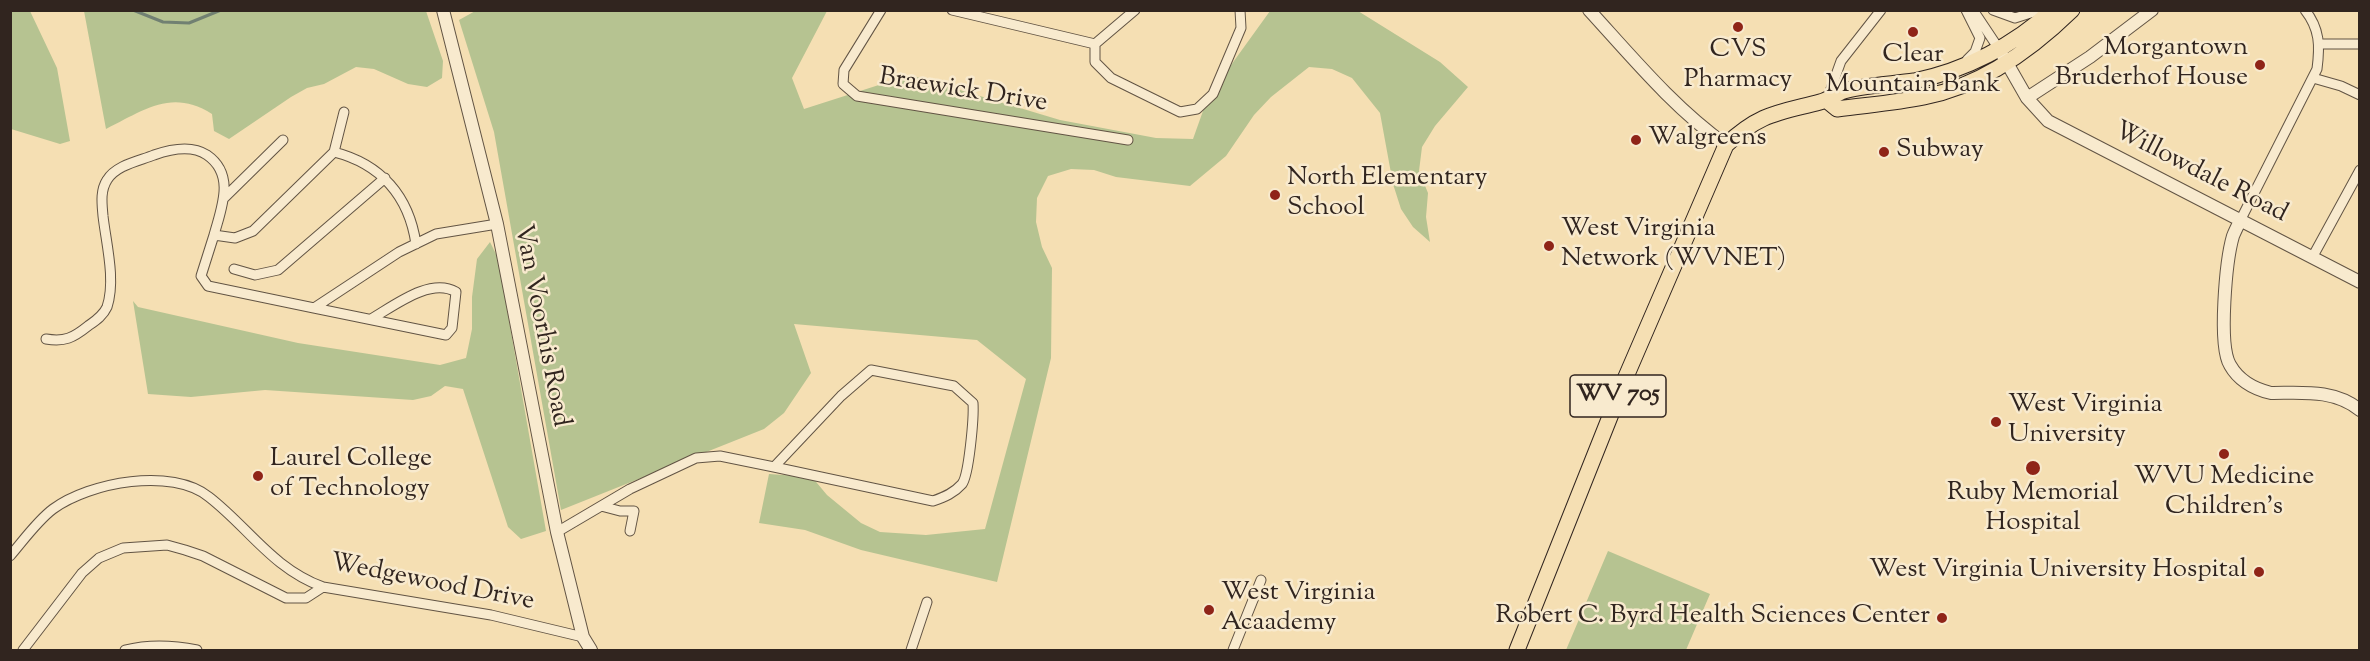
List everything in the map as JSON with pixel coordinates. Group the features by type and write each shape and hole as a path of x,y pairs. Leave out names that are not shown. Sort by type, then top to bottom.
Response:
{"main road":[{"name":"WV 705","path":"1517,651 1625,379 1726,145 1758,119 1826,100 1842,92 1918,80 1960,66 1999,49 2036,25 2052,10"},
{"path":"1826,100 1837,109 1925,97 1961,86 2007,63 2036,44 2072,10"}],"street":[{"name":"Van Voorhis Road","path":"443,10 497,224 557,532 583,637 591,651"},
{"name":"Braewick Drive","path":"881,10 844,70 843,84 857,96 1128,140"},
{"path":"952,10 1095,44"},
{"path":"1135,10 1095,44 1095,62 1111,78 1180,112 1197,109 1213,94 1241,28 1240,10"},
{"path":"1589,10 1667,93 1705,130 1726,145"},
{"path":"1826,100 1841,61 1881,10"},
{"path":"1960,66 1975,52 1980,38 1966,10"},
{"path":"1973,10 1999,49"},
{"path":"1993,10 2014,18 2040,10"},
{"path":"2026,98 2090,57 2152,10"},
{"path":"2305,10 2314,21 2320,44 2317,69 2233,237 2224,336 2229,364 2241,379 2263,391 2327,394 2344,399 2360,410"},
{"path":"2320,44 2360,44"},
{"name":"Willowdale Road","path":"1999,49 2026,98 2048,121 2360,282"},
{"path":"2313,78 2341,86 2360,96"},
{"path":"214,235 236,238 253,231 334,152 344,112"},
{"path":"223,199 284,140"},
{"path":"46,339 62,341 100,317 106,307 110,282 102,195 108,177 117,169 166,151 195,150 209,156 221,170 225,184 223,199 201,276 208,286 446,335 452,328 456,292 447,287 429,288 371,319"},
{"path":"334,152 361,161 385,178 395,189 407,209 416,244"},
{"path":"2313,256 2360,170"},
{"path":"234,269 255,275 278,270 385,178"},
{"path":"314,308 399,252 436,234 497,224"},
{"path":"557,532 630,489 696,458 720,456 933,501 950,495 964,482 974,419 973,403 954,386 871,370 841,396 774,467"},
{"name":"Wedgewood Drive","path":"10,556 53,509 101,486 120,482 154,481 199,489 255,542 289,569 323,587 491,615 583,637"},
{"path":"601,506 620,511 634,511 630,531"},
{"path":"23,651 82,573 99,558 123,548 167,545 185,550 203,556 286,598 306,597 323,587"},
{"path":"1233,651 1261,580"},
{"path":"911,651 927,602"},
{"path":"125,651 151,646 180,646 197,651"}],"green space":[{"path":"477,10 827,11 792,78 804,109 910,75 1060,120 1156,138 1193,139 1208,97 1270,11 1358,11 1440,62 1468,87 1435,126 1422,147 1419,171 1428,193 1426,217 1430,242 1413,227 1401,209 1393,184 1380,113 1352,78 1332,69 1309,67 1271,97 1254,115 1226,156 1190,186 1116,177 1094,170 1071,169 1048,176 1037,198 1036,222 1042,247 1052,268 1051,358 997,582 861,550 805,530 759,523 769,474 812,477 827,495 861,523 880,532 926,535 985,529 1026,379 977,340 794,324 811,373 784,413 764,429 561,510 494,132 459,20"},
{"path":"10,11 30,11 57,68 70,141 60,144 11,129"},
{"path":"84,11 426,11 443,61 442,78 427,87 408,84 374,69 356,67 324,84 307,88 291,97 229,139 214,131 212,114 197,106 183,103 170,103 145,109 106,129"},
{"path":"490,242 498,258 546,531 521,539 508,527 463,389 445,386 431,396 413,400 265,390 191,397 148,394 133,301 138,307 298,343 440,365 466,358 472,329 472,297 477,259"},
{"path":"1608,551 1710,594 1686,650 1566,650"}],"waterway":[{"path":"133,10 163,22 189,23 221,10"}],"place":[{"name":"CVS Pharmacy","path":"1738,27"},
{"name":"Clear Mountain Bank","path":"1913,32"},
{"name":"Morgantown Bruderhof House","path":"2260,65"},
{"name":"Walgreens","path":"1636,140"},
{"name":"Subway","path":"1884,152"},
{"name":"North Elementary School","path":"1275,195"},
{"name":"West Virginia Network (WVNET)","path":"1549,246"},
{"name":"West Virginia University","path":"1996,422"},
{"name":"WVU Medicine Children's","path":"2224,454"},
{"name":"Ruby Memorial Hospital","path":"2033,468"},
{"name":"Laurel College of Technology","path":"258,476"},
{"name":"West Virginia University Hospital","path":"2259,572"},
{"name":"West Virginia Acaademy","path":"1209,610"},
{"name":"Robert C. Byrd Health Sciences Center","path":"1942,618"}]}
